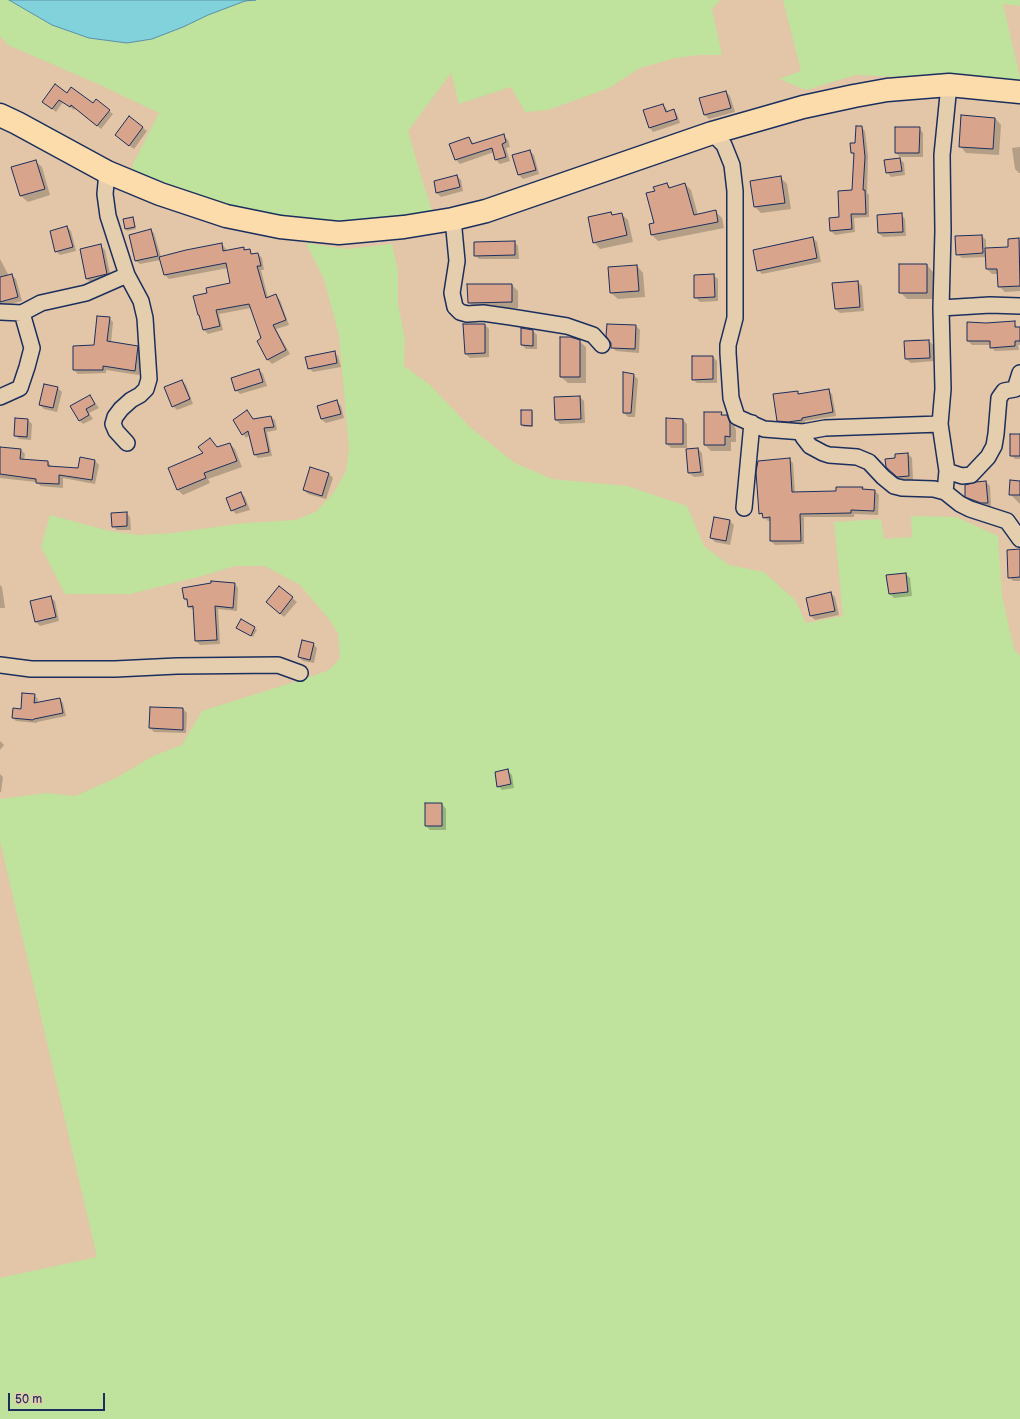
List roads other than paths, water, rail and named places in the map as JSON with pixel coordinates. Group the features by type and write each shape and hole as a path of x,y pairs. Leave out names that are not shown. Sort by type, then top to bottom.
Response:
{"highway":[{"path":"0,115 107,172 160,194 226,216 280,227 339,233 404,227 453,219 486,211 712,133 803,107 854,96 887,90 949,85 1020,92"}],"street":[{"path":"945,492 947,472 940,424 943,389 941,308 943,231 942,155 949,85"},
{"path":"712,133 724,145 732,165 735,191 735,318 728,345 728,353 731,398 737,417 764,430 803,432 825,428 940,424"},
{"path":"107,172 105,194 108,216 127,275 140,301 145,318 149,379 146,389 121,409 115,417 113,424 116,431 127,442"},
{"path":"453,219 457,261 452,293 455,307 460,312 467,314 483,313 511,316 568,326 593,335 602,345"},
{"path":"0,312 22,313 41,303 86,293 127,275"},
{"path":"941,308 990,304 1020,306"},
{"path":"0,397 20,388 32,348 22,313"},
{"path":"947,472 962,476 971,475 988,457 994,446 999,398 1004,391 1014,389 1020,373"},
{"path":"744,508 752,423"},
{"path":"803,432 803,437 810,446 830,455 857,457 869,462 894,486 945,492 960,504 970,509 1007,521 1020,539"},
{"path":"0,665 31,669 115,669 177,666 278,666 300,673"}],"water":[{"path":"9,0 256,0 245,1 152,39 127,43 89,38 52,25"}]}
